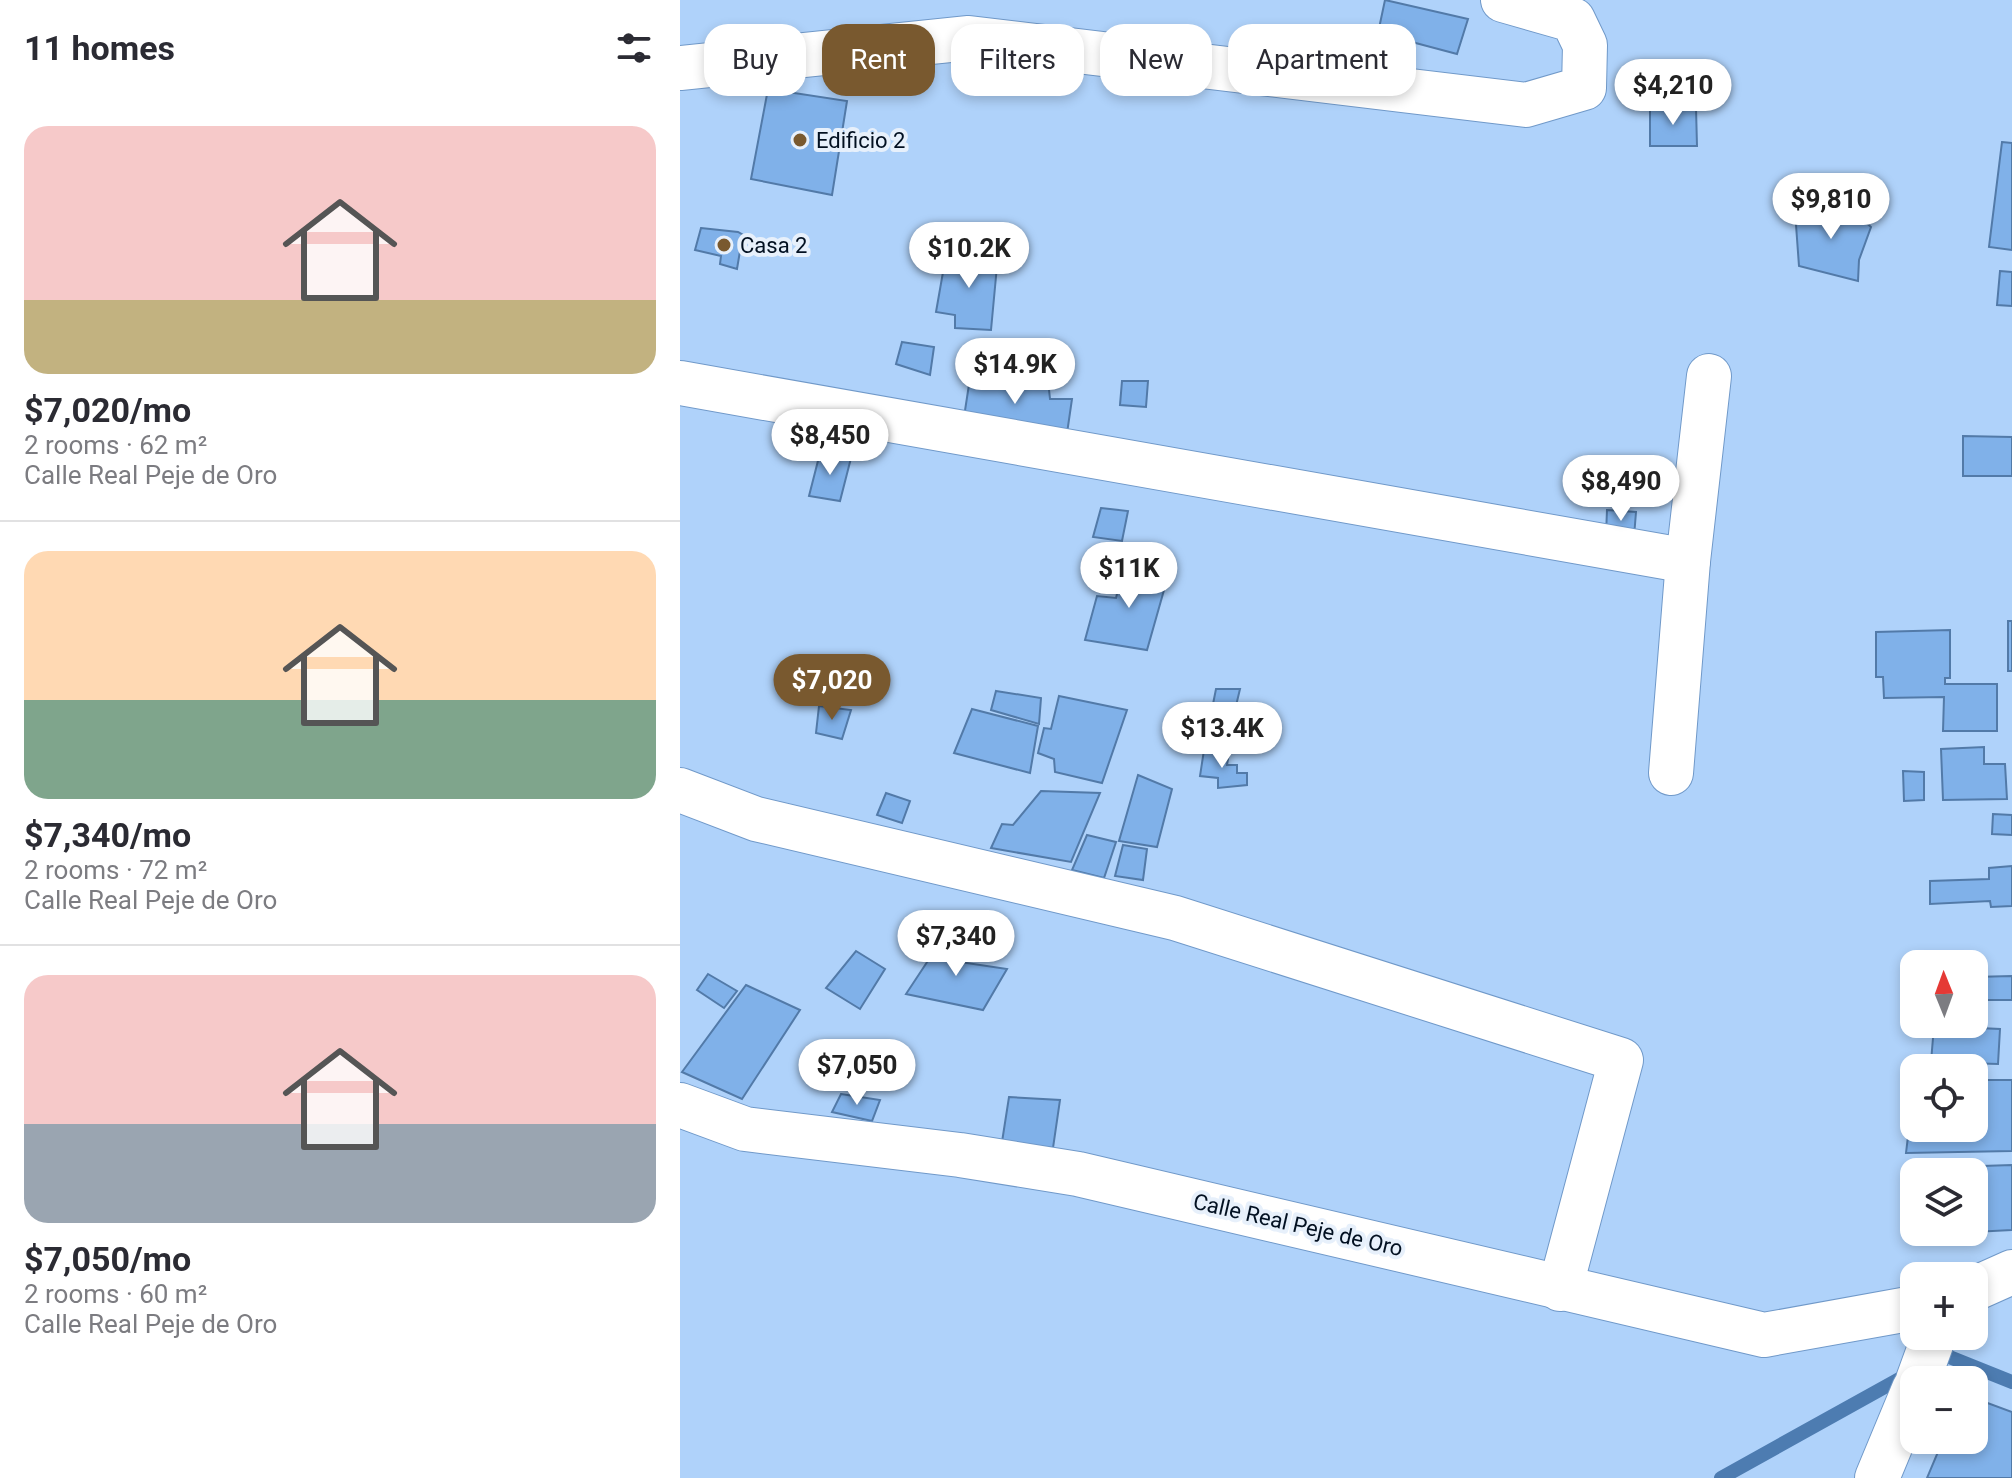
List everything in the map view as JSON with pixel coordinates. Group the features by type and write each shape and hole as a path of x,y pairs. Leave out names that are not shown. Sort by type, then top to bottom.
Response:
{"street":[{"path":"680,68 969,38 1526,105 1584,88 1585,45 1573,20 1503,0"},
{"path":"1671,773 1688,561 1709,376"},
{"path":"680,383 1688,561"},
{"path":"680,790 756,819 1175,918 1621,1060 1560,1289"},
{"name":"Calle Real Peje de Oro","path":"680,1105 745,1129 960,1155 1078,1174 1764,1335 1919,1362"},
{"path":"1988,1283 2012,1272"},
{"path":"1877,1478 1919,1362"}],"building":[{"path":"1385,0 1468,19 1457,54 1416,43 1416,24 1380,24"},
{"name":"Edificio 2","path":"806,95 847,101 832,195 751,179 767,96"},
{"path":"1650,107 1696,108 1697,146 1650,146"},
{"path":"2002,142 2012,143 2012,250 1989,247"},
{"path":"1804,207 1812,209 1812,215 1832,209 1853,211 1871,227 1859,260 1858,281 1799,266 1795,211"},
{"name":"Casa 2","path":"701,228 738,232 752,240 754,250 740,251 737,269 720,264 721,256 695,250"},
{"path":"946,255 998,255 991,330 955,328 955,315 936,312"},
{"path":"2000,271 2012,272 2012,306 1997,305"},
{"path":"902,342 934,347 930,375 896,364"},
{"path":"998,364 1048,380 1050,399 1072,399 1065,447 962,430 972,365"},
{"path":"1122,381 1148,381 1146,407 1120,405"},
{"path":"1963,436 2012,437 2012,476 1963,476"},
{"path":"820,453 851,458 840,501 809,496"},
{"path":"1101,508 1128,511 1122,541 1093,537"},
{"path":"1607,510 1636,512 1634,537 1606,535"},
{"path":"1124,565 1168,576 1147,650 1085,640 1097,596 1116,598"},
{"path":"2008,621 2012,621 2012,671 2008,671"},
{"path":"1950,630 1950,678 1945,678 1945,684 1997,684 1997,731 1943,731 1944,697 1884,698 1883,677 1876,677 1876,632"},
{"path":"1216,689 1240,689 1234,714 1212,709"},
{"path":"996,691 1041,698 1039,724 991,710"},
{"path":"1059,696 1127,710 1102,783 1055,772 1054,759 1038,753 1044,728 1051,729"},
{"path":"819,706 851,710 842,739 816,733"},
{"path":"972,709 1038,726 1030,773 954,753"},
{"path":"1984,747 1984,764 2005,764 2007,799 1943,800 1941,749"},
{"path":"1204,750 1229,753 1227,765 1237,765 1237,773 1247,773 1247,785 1218,788 1218,778 1200,776"},
{"path":"1903,771 1924,772 1924,800 1904,801"},
{"path":"1138,775 1172,789 1157,847 1119,841"},
{"path":"1041,791 1100,793 1071,862 991,848 1002,824 1013,825"},
{"path":"886,793 910,801 902,823 877,815"},
{"path":"1993,814 2012,815 2012,835 1992,834"},
{"path":"1087,835 1116,842 1104,878 1072,870"},
{"path":"1123,845 1147,849 1143,880 1115,876"},
{"path":"2012,866 2012,906 1991,907 1990,901 1930,904 1930,881 1989,879 1989,868"},
{"path":"943,938 970,949 960,962 1007,969 983,1010 906,994"},
{"path":"856,951 885,969 860,1009 826,988"},
{"path":"708,974 737,991 724,1008 697,990"},
{"path":"2012,976 2012,1000 1988,1000 1988,977"},
{"path":"746,985 800,1010 742,1099 682,1072"},
{"path":"1988,1028 2000,1029 1998,1064 1988,1064 1988,1054 1932,1054 1933,1038 1988,1038"},
{"path":"1988,1080 2012,1080 2012,1151 1906,1153 1907,1142 1988,1142"},
{"path":"841,1094 880,1100 872,1121 832,1112"},
{"path":"1009,1097 1060,1100 1053,1148 1002,1142"},
{"path":"2012,1165 2012,1230 1988,1231 1988,1166"},
{"path":"1988,1403 2012,1412 2012,1478 1927,1478 1937,1454 1988,1454"}],"waterway":[{"path":"1935,1359 1942,1354 2012,1382"},
{"path":"1721,1478 1900,1379"}],"place":[{"name":"Edificio 2","path":"800,140"},
{"name":"Casa 2","path":"724,245"}]}
